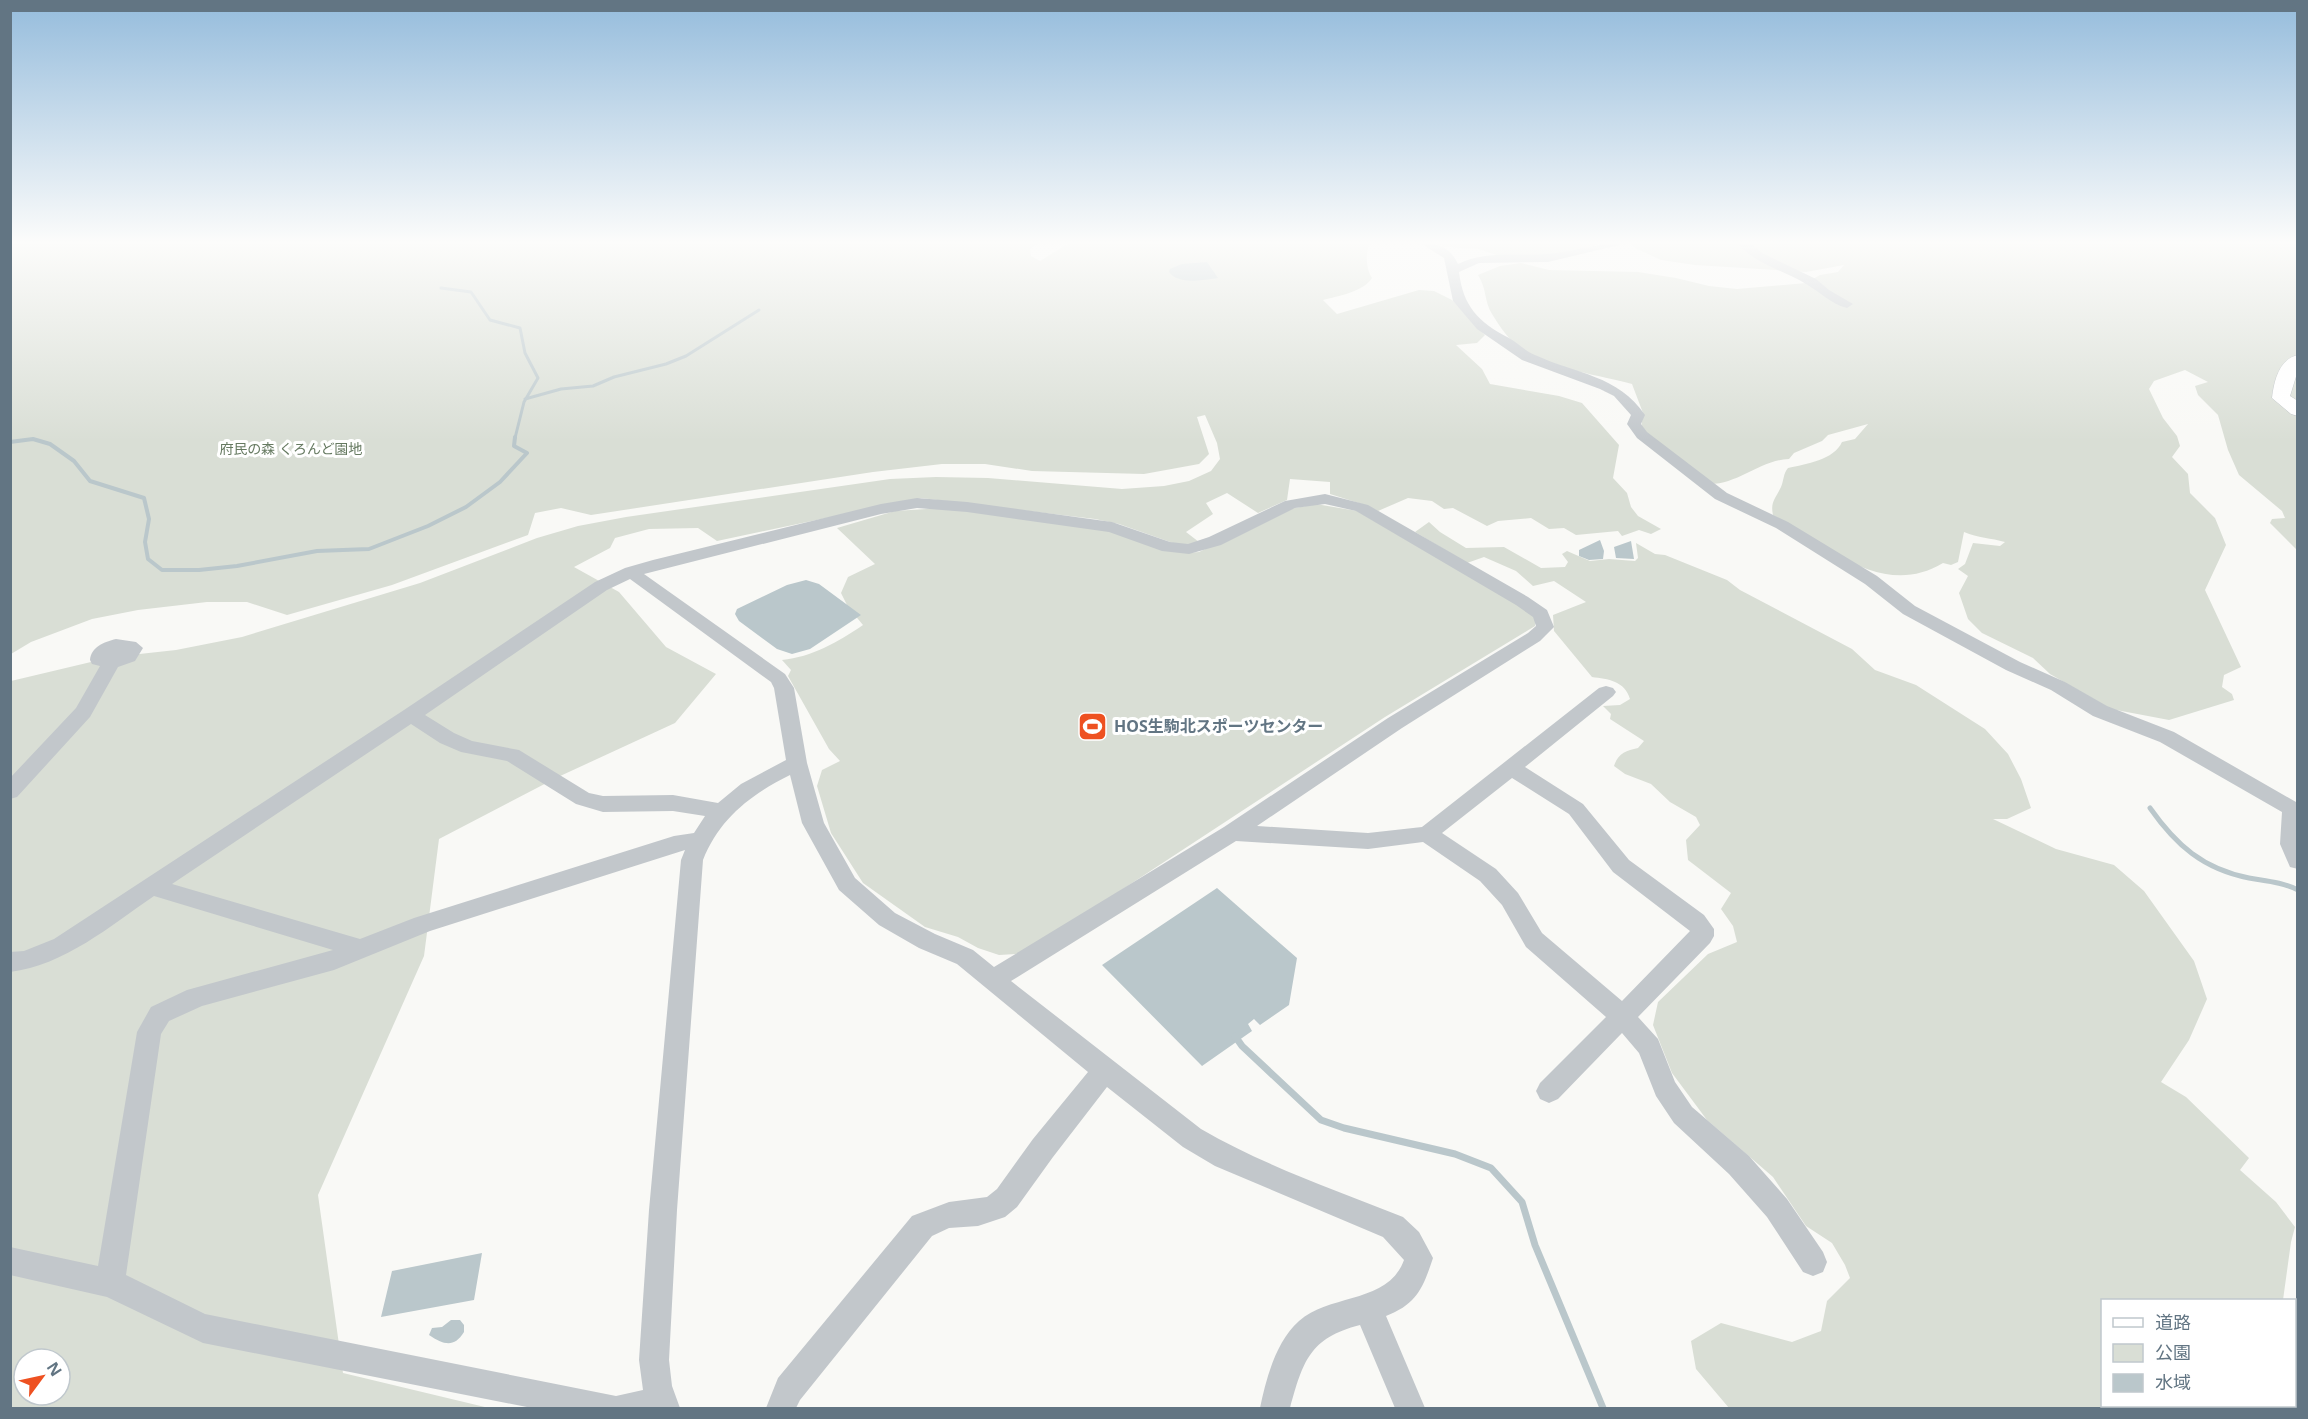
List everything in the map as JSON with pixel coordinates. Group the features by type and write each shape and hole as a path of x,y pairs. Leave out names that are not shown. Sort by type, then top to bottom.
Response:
{"main road":[{"path":"2298,360 2291,364 2281,393 2283,401 2298,410"}],"street":[{"path":"1468,309 1491,334 1528,358 1587,378 1620,395 1636,410 1638,415 1634,424 1642,435 1721,496 1782,525 1871,580 1909,610 2100,711 2166,737 2289,807 2294,813 2289,842 2292,854 2298,861"},
{"path":"10,962 26,960 62,946 601,586 631,572 881,509 917,503 967,507 1112,527 1168,547 1189,549 1215,541 1291,504 1325,499 1362,508 1528,605 1541,615 1545,627 1534,637 1395,723 1232,832 994,979"},
{"path":"631,572 778,678 786,700 797,763 813,823 847,884 887,919 927,941 965,957 1105,1071 1192,1138 1225,1157 1393,1227 1409,1242 1419,1258 1415,1276 1406,1289 1391,1299 1368,1309 1337,1316 1311,1330 1289,1358 1275,1408"},
{"path":"10,792 83,712 111,663"},
{"path":"1232,832 1368,841 1427,834 1606,692"},
{"path":"411,715 447,738 468,747 512,755 583,800 603,804 673,803 721,811"},
{"path":"625,1408 664,1406 657,1386 654,1360 662,1219 692,860 698,840 721,811 753,786 797,763"},
{"path":"1510,767 1576,809 1621,866 1696,921 1702,929 1702,936 1549,1091"},
{"path":"1427,834 1488,875 1510,899 1534,940 1623,1017 1648,1047 1665,1088 1683,1114 1704,1136 1738,1165 1777,1208 1813,1262"},
{"path":"110,1282 149,1032 160,1014 196,997 334,960 422,924 674,844 698,840"},
{"path":"152,886 360,949"},
{"path":"781,1408 789,1389 922,1227 949,1215 978,1213 996,1208 1007,1198 1043,1148 1105,1071"},
{"path":"10,1261 110,1282 203,1328 608,1408"},
{"path":"1368,1309 1410,1408"}],"green space":[{"name":"府民の森 くろんど園地","path":"11,309 1332,309 1337,314 1353,309 1461,309 1485,335 1477,343 1456,345 1482,369 1490,384 1559,396 1582,403 1619,445 1613,478 1627,493 1631,507 1638,516 1661,529 1651,534 1639,530 1622,536 1618,531 1576,535 1564,528 1549,529 1531,518 1498,521 1487,526 1453,508 1444,509 1432,501 1408,498 1378,511 1330,494 1330,482 1290,479 1287,500 1258,513 1227,493 1206,503 1213,514 1186,532 1199,542 1185,545 1119,524 1095,519 921,498 717,541 698,528 649,529 615,538 610,548 574,567 619,592 666,647 716,674 675,723 558,777 439,839 424,956 318,1195 343,1373 489,1408 11,1408 11,681 112,657 176,650 242,637 420,583 537,538 578,526 626,517 890,479 988,478 1122,489 1164,486 1189,481 1211,471 1220,459 1217,443 1205,415 1197,417 1209,454 1199,464 1144,474 1032,471 985,464 942,464 873,472 591,515 561,508 535,513 528,535 392,585 287,615 247,602 207,602 138,610 92,619 31,642 11,654"},
{"path":"1490,309 2297,309 2297,550 2270,523 2272,519 2285,518 2282,511 2239,475 2228,450 2218,415 2198,395 2195,386 2208,382 2185,370 2154,381 2149,389 2163,418 2177,436 2180,446 2172,457 2188,474 2190,493 2215,518 2226,545 2205,590 2241,667 2224,675 2222,687 2232,694 2234,700 2169,720 2111,709 2050,674 2033,658 1982,633 1968,619 1959,593 1968,576 1958,569 1965,564 1973,543 2000,546 2005,542 1964,532 1958,562 1951,565 1943,563 1920,573 1898,575 1876,572 1854,564 1773,515 1773,503 1788,468 1826,457 1833,453 1842,442 1855,439 1868,424 1828,435 1822,441 1794,453 1789,459 1768,463 1730,480 1710,484 1641,430 1643,413 1632,384 1558,366 1531,355 1505,333"},
{"name":"HOS生駒北スポーツセンター","path":"1316,504 1357,511 1528,611 1535,616 1535,626 1385,717 1039,944 1016,954 999,955 978,948 958,937 925,927 863,883 831,833 817,786 822,770 840,761 829,749 788,676 791,670 782,660 804,656 824,648 863,625 848,607 841,593 848,577 875,564 837,528 895,511 942,508 1102,529 1188,553 1199,552 1290,509"},
{"path":"1429,522 1440,532 1466,548 1504,547 1541,568 1565,567 1568,562 1562,554 1567,551 1590,561 1609,559 1635,561 1638,558 1636,543 1655,554 1665,555 1727,580 1740,590 1852,649 1875,670 1916,685 1985,729 2008,754 2021,779 2031,808 2007,819 1993,819 2056,849 2114,865 2144,891 2194,961 2207,999 2189,1040 2161,1082 2186,1097 2249,1158 2240,1170 2276,1202 2295,1227 2283,1299 2101,1299 2101,1407 2277,1408 1729,1408 1696,1369 1691,1341 1721,1323 1792,1342 1821,1331 1827,1301 1850,1278 1832,1243 1806,1226 1773,1177 1707,1120 1672,1073 1653,1025 1658,1002 1708,954 1737,942 1733,926 1721,909 1731,893 1688,860 1686,840 1700,825 1696,817 1670,802 1651,784 1625,774 1614,766 1620,755 1638,748 1644,741 1610,719 1611,714 1603,706 1620,705 1630,699 1628,693 1615,682 1592,677 1554,631 1553,615 1586,602 1554,581 1533,586 1516,571 1484,557 1467,563 1415,532"}],"water":[{"path":"1600,540 1604,551 1603,559 1589,560 1579,556 1579,550"},
{"path":"1631,541 1634,559 1616,558 1614,547"},
{"path":"806,580 819,584 861,615 810,649 792,654 777,649 739,621 735,614 737,609 787,585"},
{"path":"1217,888 1297,958 1289,1005 1260,1025 1254,1019 1248,1024 1252,1031 1202,1066 1102,965"},
{"path":"482,1253 474,1300 381,1317 392,1271"},
{"path":"451,1320 460,1320 464,1325 464,1332 456,1341 444,1343 429,1335 432,1328 442,1327"}],"waterway":[{"path":"483,309 490,320 520,328 525,353 538,378 526,399"},
{"path":"526,399 561,389 593,386 614,377 666,364 686,356 759,310"},
{"path":"515,438 526,399"},
{"path":"10,442 33,439 50,444 74,461 90,481 144,498 149,519 145,542 148,559 162,570 199,570 237,566 317,551 369,549 428,526 466,507 500,482 527,453 514,446 515,437"},
{"path":"2150,808 2170,833 2204,862 2233,874 2280,883 2298,890"},
{"path":"1235,1036 1242,1046 1321,1120 1344,1128 1455,1154 1491,1168 1522,1202 1535,1245 1603,1408"},
{"path":"2296,1316 2298,1308"}],"place":[{"name":"HOS生駒北スポーツセンター","path":"1093,726"}]}
